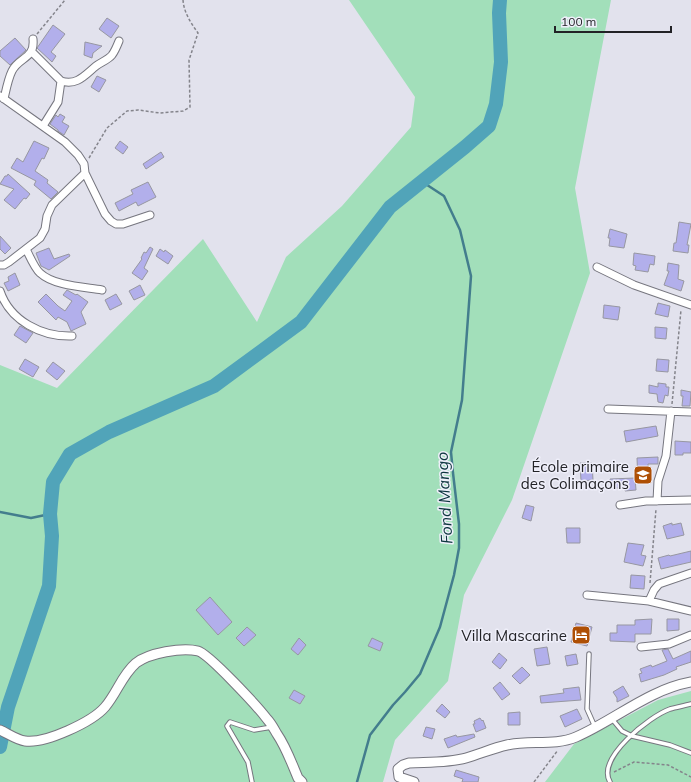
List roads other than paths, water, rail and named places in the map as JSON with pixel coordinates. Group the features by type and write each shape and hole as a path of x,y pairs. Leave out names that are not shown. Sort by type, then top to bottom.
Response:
{"main road":[{"path":"0,730 25,741 42,739 65,732 88,720 104,707 127,672 137,662 148,656 179,650 199,651 215,664 267,718 284,747 298,778 302,782"},
{"path":"414,782 395,779 398,769 409,763 456,761 506,745 575,738 612,719 662,690 691,682"}],"street":[{"path":"33,39 34,46 32,52 14,67 2,97 65,142 84,164 85,172 105,214 116,224 123,224 150,215"},
{"path":"32,52 61,81 71,83 78,81 97,65 110,57 119,41"},
{"path":"43,126 58,102 61,81"},
{"path":"0,265 4,265 9,262 40,238 43,234 47,216 52,204 85,172"},
{"path":"26,249 39,273 51,280 65,284 102,290"},
{"path":"597,267 634,285 691,305"},
{"path":"0,291 8,306 18,319 47,333 60,336 72,336"},
{"path":"608,409 691,412"},
{"path":"657,501 658,482 666,456 671,411"},
{"path":"620,505 657,501 691,500"},
{"path":"648,601 659,584 691,573"},
{"path":"587,594 648,601 691,611"},
{"path":"641,647 669,644 691,635"}],"lane":[{"path":"589,654 587,709 595,728"},
{"path":"610,782 607,774 609,763 618,748 649,721 669,710 691,704"},
{"path":"612,719 617,723 622,731 632,736 691,753"},
{"path":"252,782 248,762 227,726 230,722 254,730 273,727"}],"waterway":[{"path":"0,747 8,707 49,586 52,536 50,514 53,482 70,454 109,432 214,386 301,322 390,207 489,126 496,104 501,62 499,13 500,0"},
{"name":"Fond Mango","path":"357,782 370,735 393,705 420,674 440,627 454,575 459,548 459,524 451,452 462,400 471,276 460,230 444,196 421,181"},
{"path":"0,512 31,518 50,514"}],"place":[{"name":"École primaire des Colimaçons","path":"643,475"},
{"name":"Villa Mascarine","path":"581,635"}]}
